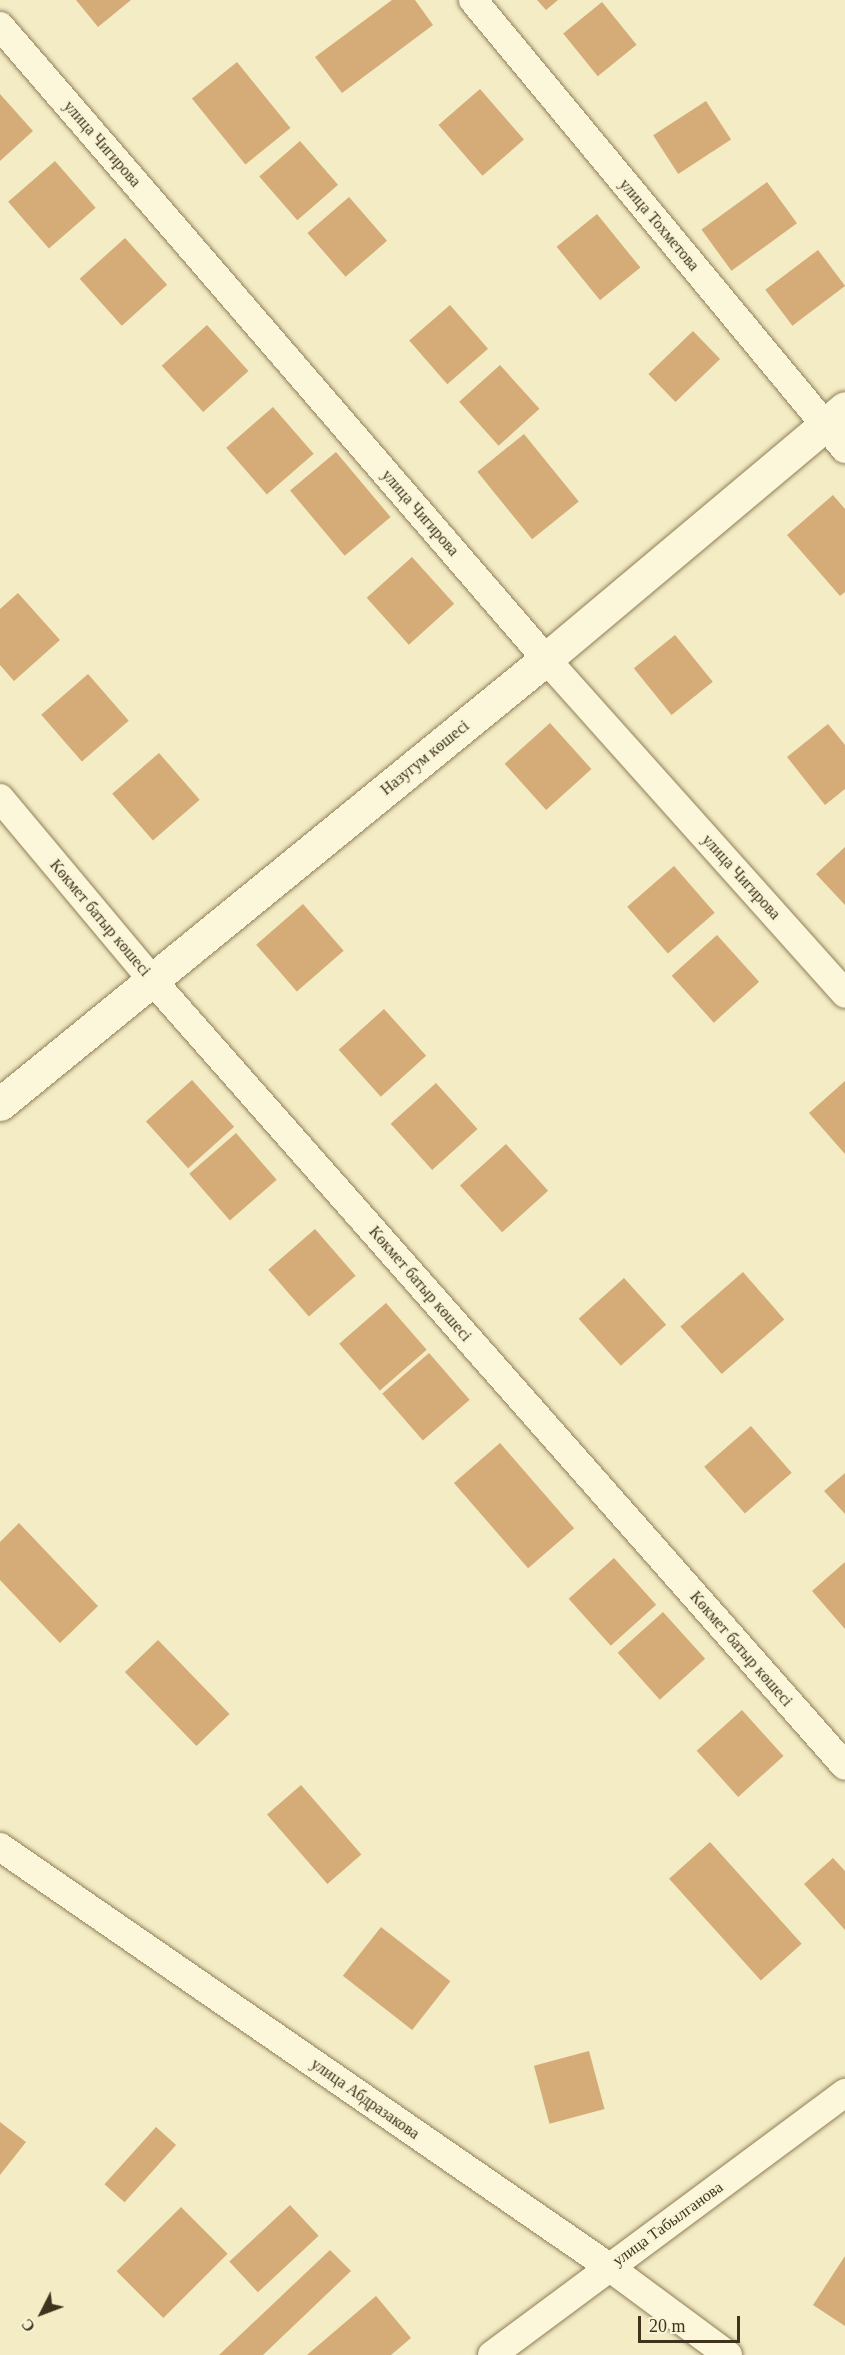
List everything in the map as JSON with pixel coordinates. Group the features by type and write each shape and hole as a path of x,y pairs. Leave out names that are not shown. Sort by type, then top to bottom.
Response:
{"street":[{"name":"улица Тохметова","path":"474,0 838,427"},
{"name":"улица Чигирова","path":"0,26 546,659 845,994"},
{"name":"Назугум көшесі","path":"0,1104 546,659 838,427"},
{"name":"Көкмет батыр көшесі","path":"0,798 153,981 845,1766"},
{"name":"улица Абдразакова","path":"0,1847 609,2267 728,2355"},
{"name":"улица Табылганова","path":"492,2355 845,2093"}],"building":[{"path":"76,0 131,0 98,27"},
{"path":"392,0 415,0 433,25 342,93 315,57"},
{"path":"537,0 558,0 546,10"},
{"path":"602,2 637,45 598,76 563,33"},
{"path":"237,62 290,128 245,165 192,99"},
{"path":"480,89 524,140 482,176 438,125"},
{"path":"0,94 33,131 0,161"},
{"path":"706,101 731,140 678,174 653,135"},
{"path":"300,141 338,185 297,220 259,176"},
{"path":"55,161 96,208 49,248 8,202"},
{"path":"767,182 797,223 731,271 701,230"},
{"path":"349,197 387,241 346,277 307,233"},
{"path":"597,214 640,268 600,300 557,247"},
{"path":"125,238 167,285 122,326 80,279"},
{"path":"818,250 845,286 792,326 765,290"},
{"path":"450,305 488,349 447,384 409,340"},
{"path":"207,325 248,371 203,412 162,366"},
{"path":"693,331 720,359 675,402 648,374"},
{"path":"500,365 539,409 499,446 459,402"},
{"path":"273,407 314,454 267,494 226,448"},
{"path":"524,434 579,502 532,539 477,472"},
{"path":"336,452 391,517 345,556 290,491"},
{"path":"833,495 845,509 845,592 840,596 787,535"},
{"path":"412,557 454,604 409,645 367,598"},
{"path":"18,593 60,640 14,681 0,665 0,609"},
{"path":"675,635 713,682 672,715 634,668"},
{"path":"88,674 129,721 82,761 41,715"},
{"path":"550,723 591,769 546,810 505,764"},
{"path":"828,724 845,745 845,789 825,805 787,757"},
{"path":"159,753 200,800 153,840 112,794"},
{"path":"845,847 845,905 816,874"},
{"path":"674,866 715,913 668,953 627,907"},
{"path":"303,904 344,951 297,991 256,945"},
{"path":"717,935 759,982 714,1023 672,976"},
{"path":"384,1009 426,1056 381,1097 339,1050"},
{"path":"192,1080 234,1127 188,1168 146,1121"},
{"path":"845,1081 845,1154 809,1113"},
{"path":"436,1083 477,1129 432,1170 391,1124"},
{"path":"236,1133 277,1180 230,1220 189,1174"},
{"path":"506,1144 548,1191 502,1232 460,1185"},
{"path":"315,1229 356,1276 309,1316 268,1270"},
{"path":"743,1272 784,1320 722,1374 680,1326"},
{"path":"624,1278 666,1325 621,1366 579,1319"},
{"path":"386,1303 427,1350 380,1390 339,1344"},
{"path":"429,1353 470,1400 423,1440 382,1394"},
{"path":"751,1426 792,1473 745,1513 704,1467"},
{"path":"500,1443 574,1528 528,1568 454,1483"},
{"path":"845,1473 845,1514 824,1491"},
{"path":"19,1523 98,1606 60,1643 0,1580 0,1542"},
{"path":"614,1558 656,1605 611,1646 569,1599"},
{"path":"845,1562 845,1629 812,1591"},
{"path":"663,1612 705,1659 660,1700 618,1653"},
{"path":"158,1640 230,1714 196,1746 125,1672"},
{"path":"742,1710 783,1756 738,1797 697,1751"},
{"path":"301,1785 361,1854 327,1884 267,1815"},
{"path":"710,1842 802,1944 761,1981 669,1879"},
{"path":"833,1858 845,1871 845,1930 804,1884"},
{"path":"381,1927 450,1981 412,2030 343,1976"},
{"path":"589,2051 605,2109 549,2124 534,2066"},
{"path":"0,2122 26,2142 0,2175"},
{"path":"156,2127 176,2145 125,2202 104,2184"},
{"path":"290,2205 319,2236 258,2292 229,2262"},
{"path":"181,2207 228,2254 163,2318 117,2271"},
{"path":"330,2250 351,2271 263,2355 219,2355"},
{"path":"845,2256 845,2326 813,2305"},
{"path":"376,2296 411,2338 391,2355 307,2355"}]}
